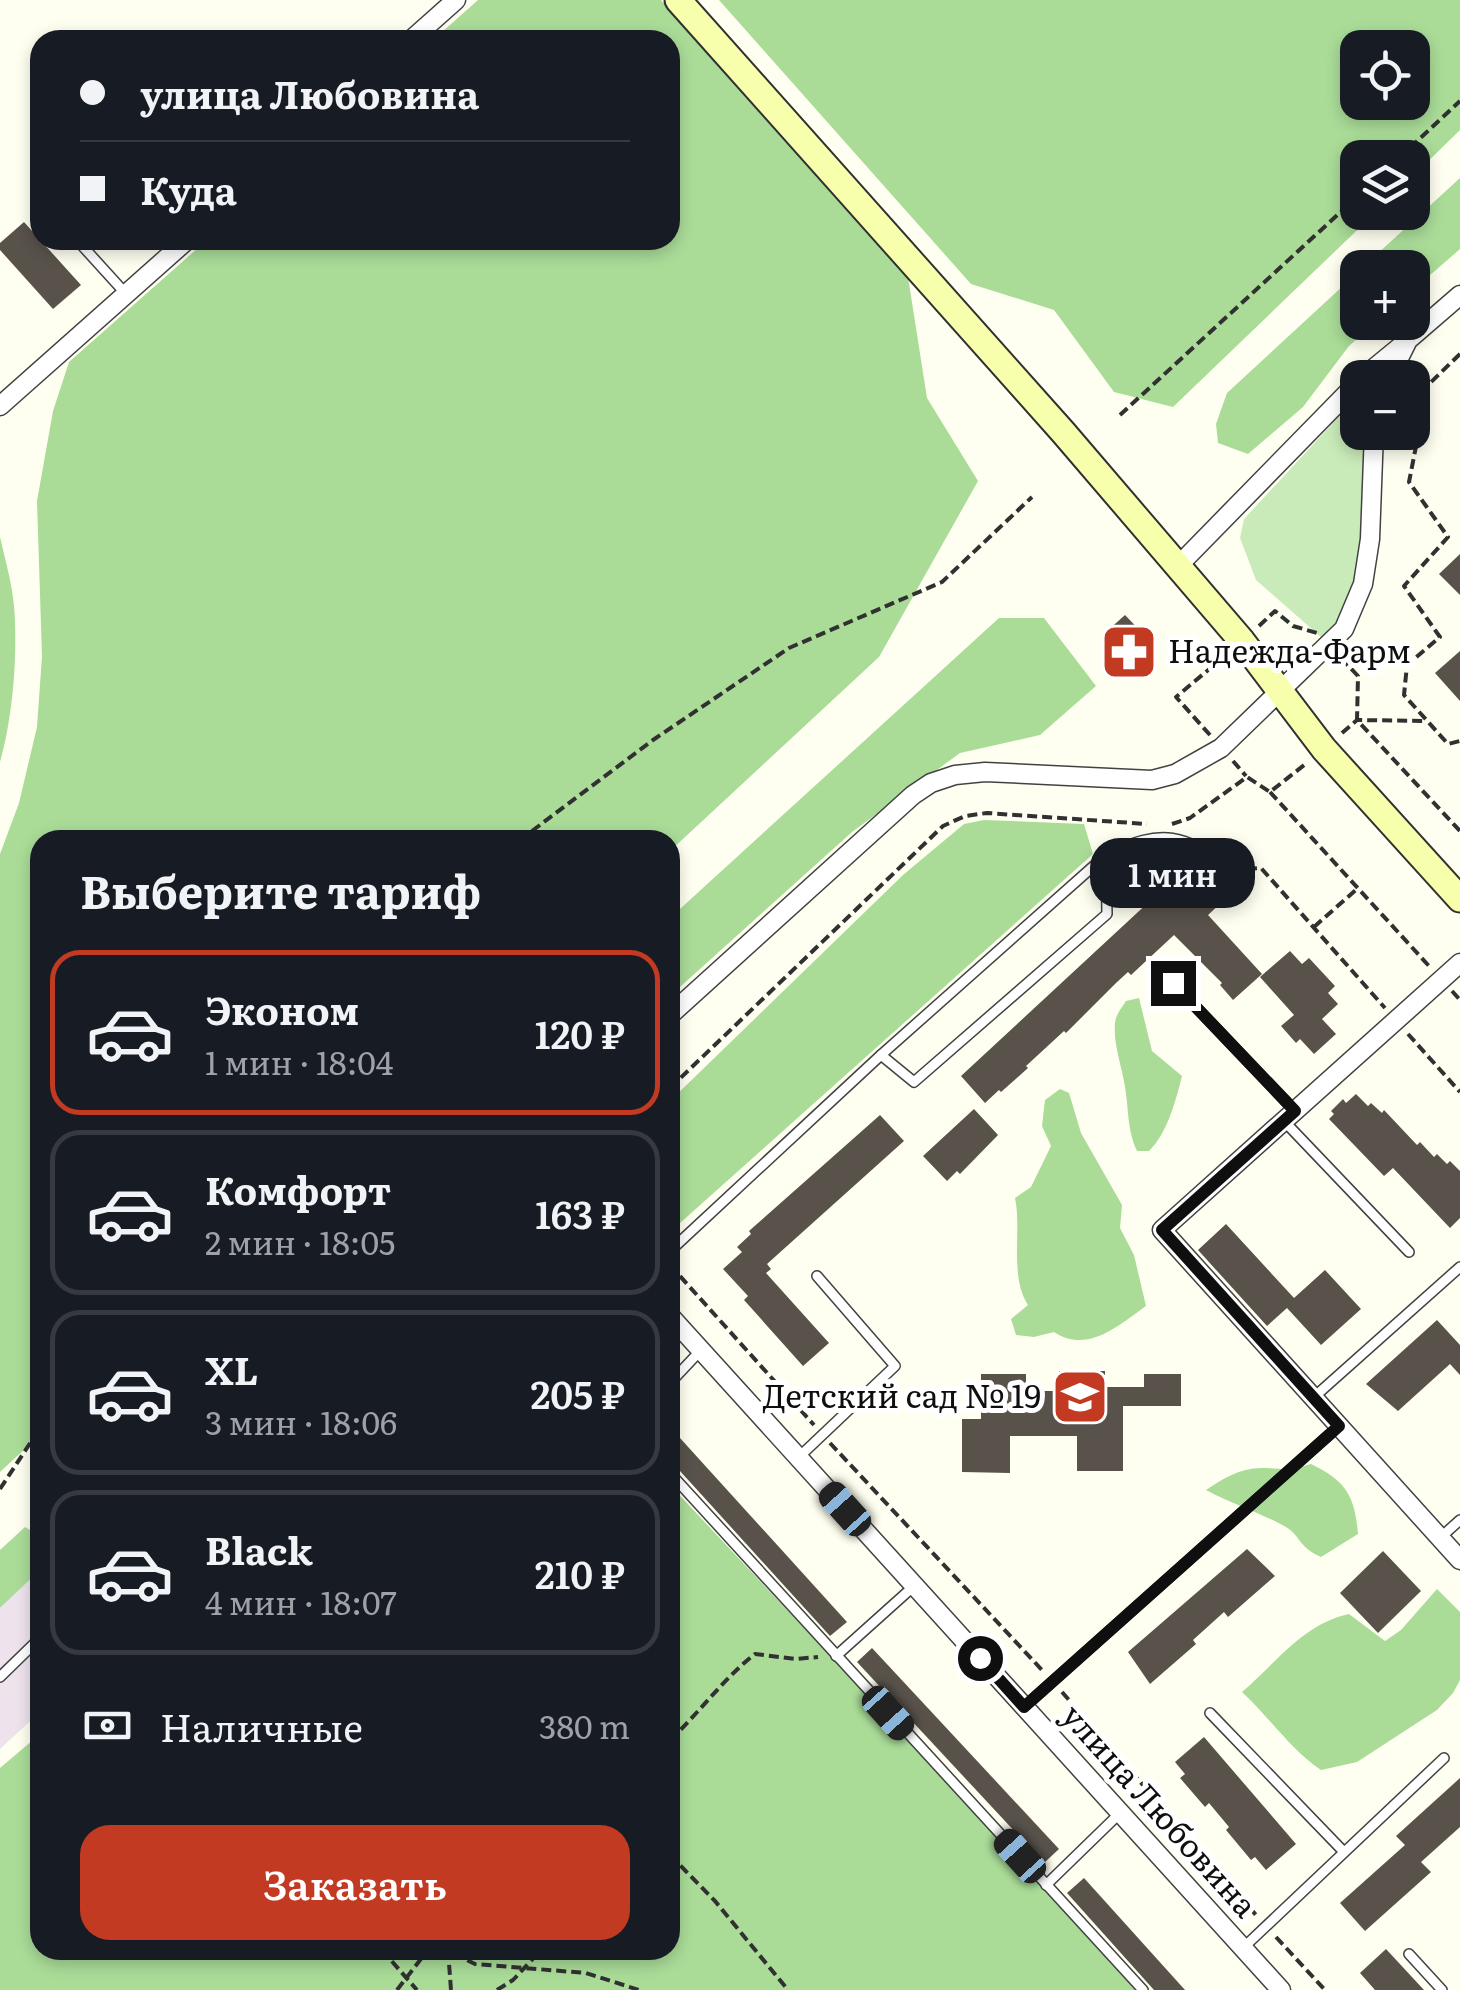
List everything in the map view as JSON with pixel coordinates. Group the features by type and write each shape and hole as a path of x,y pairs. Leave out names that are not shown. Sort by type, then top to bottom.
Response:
{"main road":[{"path":"678,0 1063,432 1242,641 1324,749 1460,899"}],"street":[{"path":"422,30 456,0"},
{"path":"0,406 175,250"},
{"path":"1430,321 1460,296"},
{"path":"1398,360 1408,340"},
{"path":"1384,360 1408,340"},
{"path":"1180,571 1340,401"},
{"path":"680,1005 931,783 955,775 985,772 1152,780 1175,774 1221,748 1344,629 1363,584 1370,539 1373,450"},
{"path":"1460,963 1162,1230 1460,1560"},
{"name":"улица Любовина","path":"680,1327 1281,1990"}],"lane":[{"path":"86,250 126,294"},
{"path":"680,1242 1106,855 1130,843 1158,836 1200,846 1233,870"},
{"path":"882,1055 914,1082 1106,914 1106,855"},
{"path":"1173,983 1409,1252"},
{"path":"1313,1398 1460,1266"},
{"path":"798,1458 896,1366 817,1276"},
{"path":"680,1372 700,1350"},
{"path":"1024,1707 1339,1426"},
{"path":"680,1484 1144,1990"},
{"path":"1440,1538 1460,1520"},
{"path":"836,1656 914,1586"},
{"path":"0,1677 30,1648"},
{"path":"1210,1713 1344,1852"},
{"path":"1243,1948 1444,1758"},
{"path":"1046,1885 1120,1812"},
{"path":"1409,1954 1442,1990"}],"path":[{"path":"1419,140 1460,102"},
{"path":"1120,415 1340,213"},
{"path":"1460,354 1428,386 1409,482 1448,537 1404,586 1440,637 1407,665 1404,695 1448,744 1460,741"},
{"path":"533,830 653,740 788,648 942,582 1032,497"},
{"path":"1356,684 1358,720 1460,832"},
{"path":"1270,792 1358,720 1427,721"},
{"path":"680,1078 943,826 965,816 987,813 1174,823 1190,818 1247,777 1270,792 1460,1000"},
{"path":"1233,870 1262,868 1460,1092"},
{"path":"1314,927 1358,888"},
{"path":"680,1275 1052,1680 1325,1990"},
{"path":"0,1489 30,1443"},
{"path":"680,1731 732,1672 755,1654 796,1660 836,1656"},
{"path":"680,1865 715,1901 788,1990"},
{"path":"391,1960 417,1990"},
{"path":"397,1990 419,1960"},
{"path":"449,1960 451,1990"},
{"path":"467,1960 475,1964 586,1973 639,1990"},
{"path":"498,1990 531,1960"}],"shaded area":[{"path":"30,1580 30,1721 0,1749 0,1608"}],"green space":[{"path":"478,0 661,0 908,277 927,398 978,481 879,657 680,842 680,830 30,830 30,1444 0,1472 0,854 19,803 37,727 42,656 37,501 53,411 69,362 196,250 680,250 680,30 444,30"},
{"path":"719,0 1460,0 1460,130 1430,159 1430,140 1340,140 1340,230 1357,230 1173,407 1114,392 1054,310 971,284"},
{"path":"1460,178 1460,249 1430,275 1430,250 1382,250 1403,230 1430,230 1430,206"},
{"path":"1340,289 1340,340 1356,340 1303,407 1248,454 1218,443 1216,424 1227,393"},
{"path":"1340,415 1340,450 1373,450 1363,584 1330,645 1256,580 1240,538 1244,519"},
{"path":"0,537 13,597 15,644 11,705 0,762"},
{"path":"999,618 1044,618 1096,686 1040,735 960,753 852,832 680,987 680,909"},
{"path":"984,820 1084,824 1093,854 680,1223 680,1091 903,875 964,824"},
{"path":"1139,998 1152,1051 1182,1076 1166,1126 1149,1151 1137,1151 1131,1135 1116,1047 1116,1017 1126,1001"},
{"path":"1060,1089 1069,1093 1081,1133 1122,1205 1120,1228 1134,1255 1146,1306 1090,1339 1066,1338 1054,1332 1034,1337 1016,1335 1011,1319 1028,1305 1017,1267 1015,1198 1031,1187 1051,1146 1042,1126 1045,1100"},
{"path":"1311,1464 1333,1477 1346,1491 1358,1534 1321,1557 1286,1527 1206,1490 1246,1470 1290,1469"},
{"path":"680,1496 1143,1990 0,1990 0,1768 30,1742 30,1960 680,1960"},
{"path":"25,1527 30,1530 30,1580 0,1608 0,1550"},
{"path":"1437,1589 1460,1612 1460,1680 1437,1710 1357,1762 1321,1770 1242,1692 1318,1626 1349,1614 1385,1641 1401,1630"}],"building":[{"path":"24,222 30,229 30,250 49,250 81,285 53,309 0,250 0,243"},
{"path":"1460,554 1460,595 1439,574"},
{"path":"1125,615 1148,639 1129,656 1106,632"},
{"path":"1460,651 1460,701 1435,673"},
{"path":"1179,874 1222,902 1208,915 1262,974 1233,1000 1222,983 1174,935 985,1103 961,1076"},
{"path":"1290,951 1302,964 1309,958 1335,986 1328,993 1338,1004 1322,1019 1336,1034 1314,1054 1300,1039 1296,1043 1281,1026 1294,1015 1260,977"},
{"path":"1356,1094 1368,1106 1371,1103 1382,1113 1384,1110 1417,1145 1420,1142 1434,1157 1437,1154 1447,1164 1450,1161 1460,1171 1460,1218 1450,1228 1393,1168 1384,1176 1329,1119 1343,1099 1346,1103"},
{"path":"974,1109 998,1135 960,1174 957,1171 947,1181 923,1156"},
{"path":"880,1115 904,1141 767,1264 771,1269 766,1273 829,1343 803,1366 744,1300 748,1296 723,1269 742,1252 737,1247 751,1234 749,1231"},
{"path":"1226,1224 1294,1298 1325,1270 1361,1309 1321,1345 1287,1308 1267,1326 1198,1250"},
{"path":"1437,1320 1460,1345 1460,1375 1450,1364 1398,1411 1366,1384"},
{"path":"1059,1371 1105,1371 1105,1387 1144,1387 1144,1374 1181,1374 1181,1406 1123,1406 1123,1471 1077,1471 1077,1436 1010,1436 1010,1473 962,1472 962,1419 981,1419 981,1374 1026,1374 1026,1391 1059,1391"},
{"path":"680,1438 847,1622 830,1636 680,1471"},
{"path":"1247,1549 1275,1576 1228,1617 1224,1612 1193,1640 1196,1644 1150,1684 1128,1652"},
{"path":"1383,1551 1421,1591 1378,1633 1340,1593"},
{"path":"872,1648 1059,1849 1044,1863 857,1662"},
{"path":"1204,1737 1296,1844 1266,1870 1255,1857 1251,1860 1209,1803 1205,1807 1180,1778 1185,1774 1175,1762"},
{"path":"1460,1778 1460,1827 1421,1862 1431,1872 1365,1931 1340,1903 1405,1845 1396,1836"},
{"path":"1084,1878 1185,1990 1154,1990 1067,1893"},
{"path":"1386,1949 1424,1990 1375,1990 1360,1973"}],"place":[{"name":"Надежда-Фарм","path":"1129,652"},
{"name":"Детский сад № 19","path":"1080,1397"}],"route":[{"path":"980,1658 1024,1707 1339,1426 1162,1230 1295,1111 1173,983"}]}
